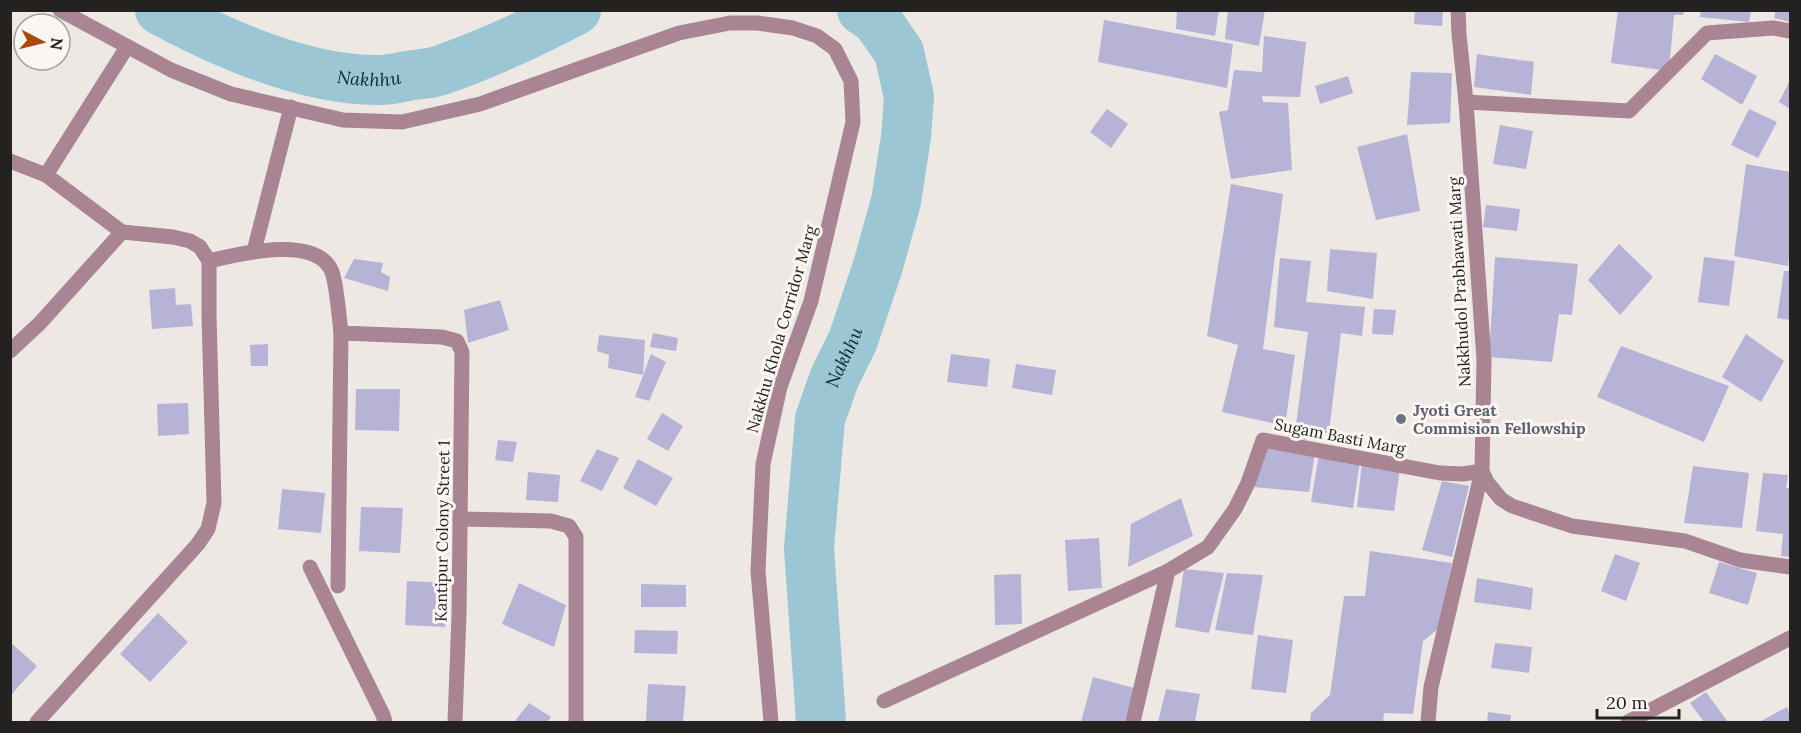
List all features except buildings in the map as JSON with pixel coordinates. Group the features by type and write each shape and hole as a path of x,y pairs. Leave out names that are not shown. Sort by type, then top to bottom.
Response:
{"street":[{"name":"Nakkhu Khola Corridor Marg","path":"60,10 171,70 231,94 342,120 402,122 480,104 679,33 730,23 757,23 793,28 817,36 835,49 851,81 853,122 811,301 780,387 763,464 758,571 771,723"},
{"name":"Nakkhudol Prabhawati Marg","path":"1428,723 1431,687 1482,471 1484,360 1458,10"},
{"path":"1466,102 1629,111 1707,33 1773,28 1791,32"},
{"path":"46,175 127,47"},
{"path":"254,251 291,107"},
{"path":"10,161 46,175 122,232 190,241 200,247 210,261 213,503 208,529 177,569 37,723"},
{"path":"10,351 40,323 122,232"},
{"path":"210,261 254,251 284,250 306,252 321,258 332,272 340,333 338,586"},
{"name":"Kantipur Colony Street 1","path":"340,333 442,337 457,341 462,352 455,723"},
{"name":"Sugam Basti Marg","path":"1168,570 1208,547 1248,483 1263,440 1440,473 1463,474 1482,471"},
{"path":"1482,471 1487,482 1501,499 1512,506 1572,526 1685,541 1740,560 1791,567"},
{"path":"460,519 551,521 569,526 576,537 576,723"},
{"path":"310,567 385,723"},
{"path":"884,701 1168,570"},
{"path":"1133,723 1168,570"},
{"path":"1628,723 1791,638"}],"waterway":[{"name":"Nakhhu","path":"160,10 266,58 324,74 352,79 380,80 431,73 456,65 576,10"},
{"name":"Nakhhu","path":"821,722 809,548 820,419 834,379 853,340 878,266 896,201 906,137 909,97 899,52 876,19 862,10"}],"place":[{"name":"Jyoti Great Commision Fellowship","path":"1401,419"}]}
